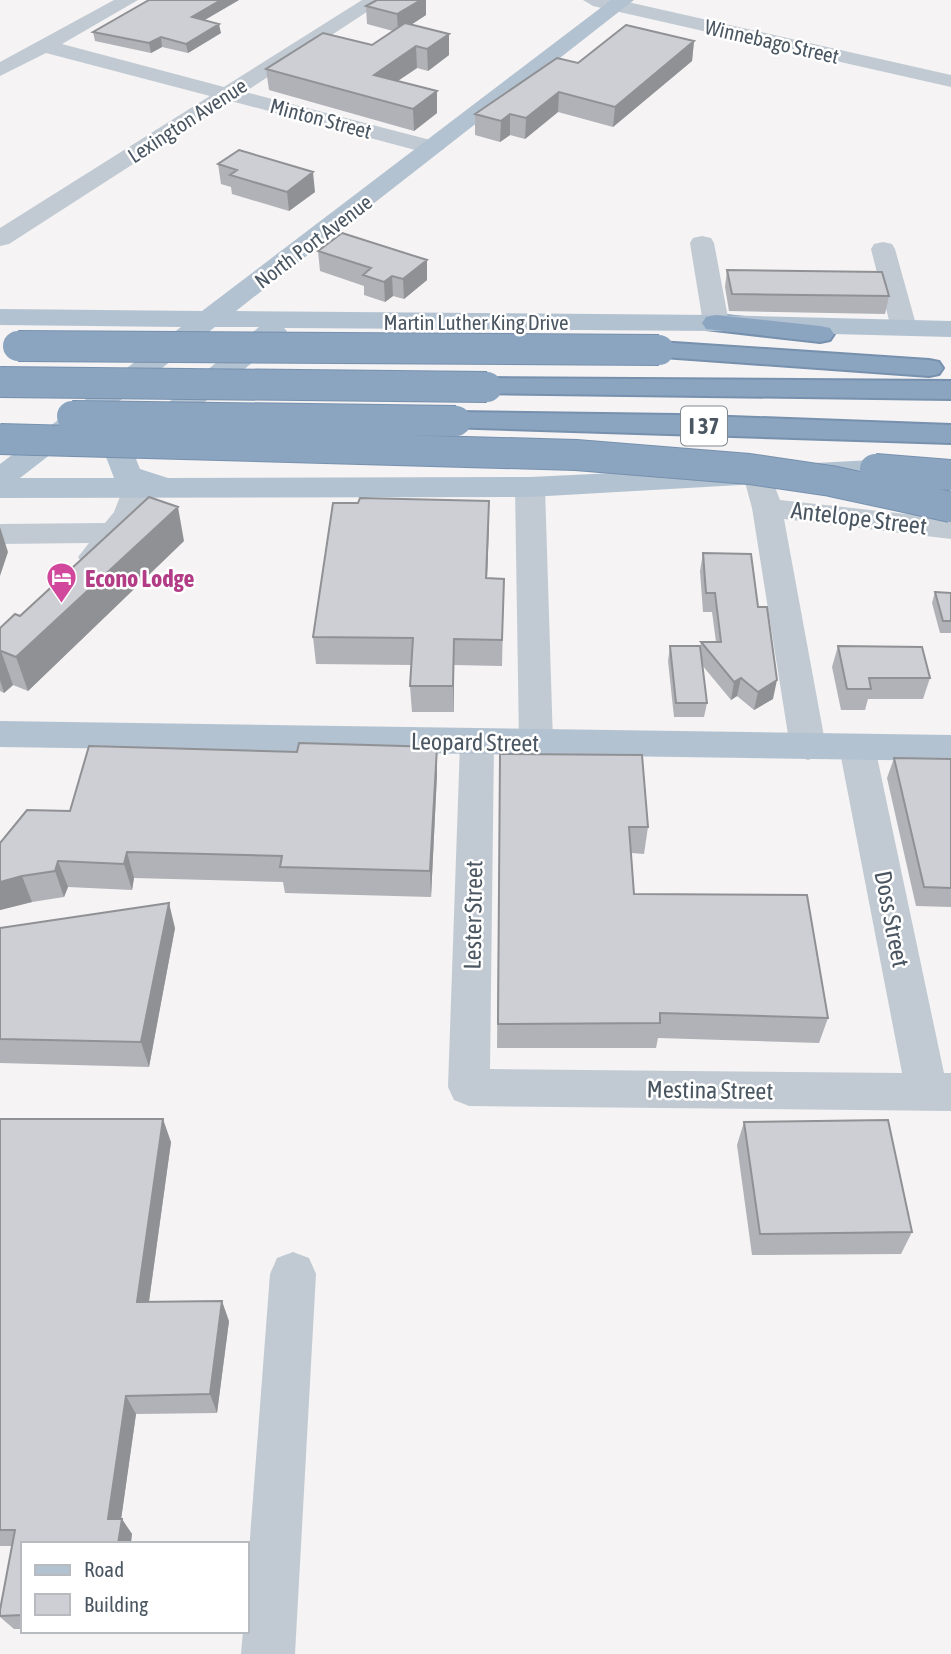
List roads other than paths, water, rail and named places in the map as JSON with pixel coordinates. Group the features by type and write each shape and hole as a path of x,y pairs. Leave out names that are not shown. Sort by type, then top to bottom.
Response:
{"highway":[{"path":"716,323 951,349"},
{"path":"6,346 951,349"},
{"path":"659,350 870,362 951,371"},
{"name":"I 37","path":"0,382 951,390"},
{"name":"I 37","path":"0,414 677,425 951,434"},
{"path":"0,439 727,457 951,475"},
{"path":"576,455 804,477 951,507"}],"main road":[{"name":"North Port Avenue","path":"0,479 620,3"},
{"name":"Martin Luther King Drive","path":"0,317 207,321 716,323 951,329"},
{"path":"150,487 129,478 121,467 121,457 133,444 262,337 279,329 334,321"},
{"path":"0,488 530,487 951,465"},
{"name":"Leopard Street","path":"0,734 951,748"}],"street":[{"path":"0,70 128,0"},
{"name":"Lexington Avenue","path":"0,239 375,0"},
{"name":"Winnebago Street","path":"593,0 620,3 951,81"},
{"name":"Minton Street","path":"44,46 434,148"},
{"path":"702,243 716,323"},
{"path":"883,249 904,328"},
{"path":"758,475 767,508 808,747"},
{"path":"3,546 84,567 116,533 150,487"},
{"path":"530,487 536,743"},
{"name":"Antelope Street","path":"767,508 832,513 951,529"},
{"path":"3,546 116,533"},
{"name":"Lester Street","path":"469,1087 477,743"},
{"name":"Doss Street","path":"857,747 939,1092"},
{"name":"Mestina Street","path":"469,1087 939,1092"},
{"path":"268,1654 293,1274"}],"place":[{"name":"Econo Lodge","path":"62,605"}]}
